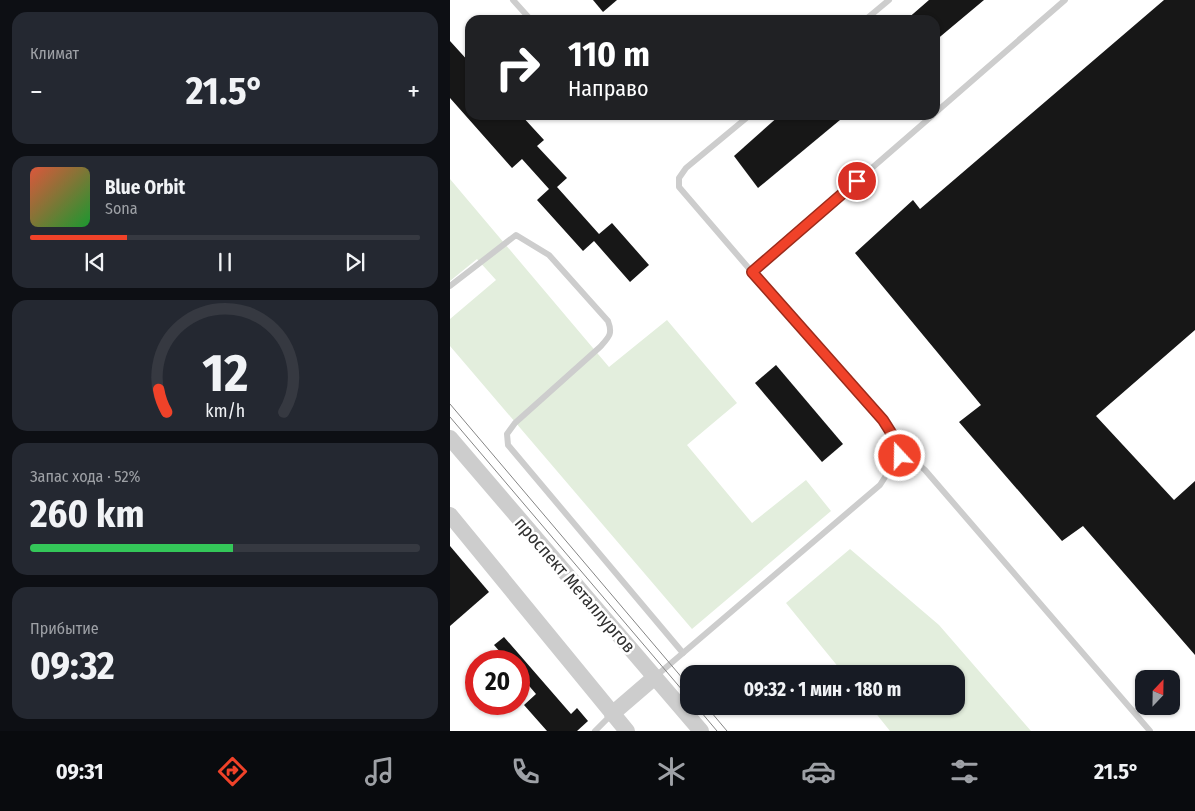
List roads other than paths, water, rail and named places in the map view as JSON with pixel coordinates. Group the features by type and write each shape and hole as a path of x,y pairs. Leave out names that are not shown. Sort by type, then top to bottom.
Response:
{"street":[{"name":"проспект Металлургов","path":"451,442 701,731"},
{"path":"450,515 627,731"},
{"path":"612,714 654,677"}],"lane":[{"path":"513,0 526,15"},
{"path":"871,15 889,0"},
{"path":"940,109 1065,0"},
{"path":"744,120 686,168 679,178 679,187 883,420 895,439 900,456"},
{"path":"752,272 927,120"},
{"path":"450,286 516,235 549,255 608,321 611,330 608,337 515,423 508,434 508,445 683,653"},
{"path":"654,677 880,485 900,456"},
{"path":"900,456 912,459 925,470 1150,731"},
{"path":"595,731 612,714"}],"tram line":[{"path":"450,404 680,675"},
{"path":"450,417 680,687"},
{"path":"704,715 717,731"},
{"path":"714,715 727,731"}]}
